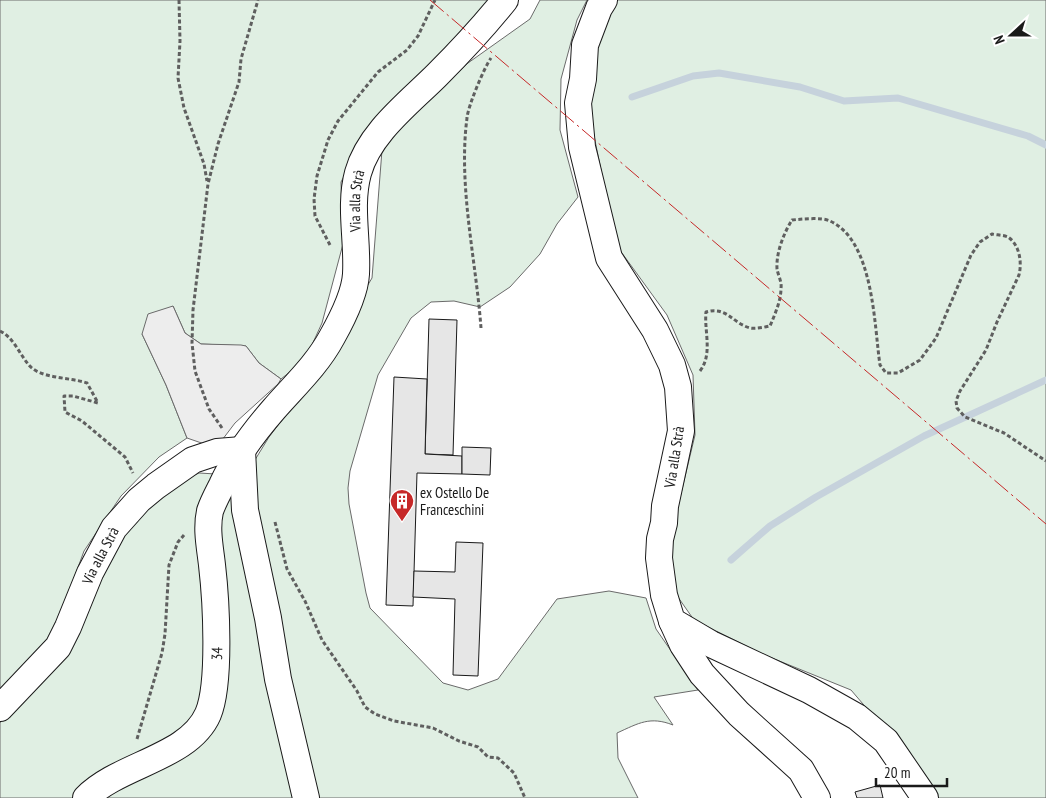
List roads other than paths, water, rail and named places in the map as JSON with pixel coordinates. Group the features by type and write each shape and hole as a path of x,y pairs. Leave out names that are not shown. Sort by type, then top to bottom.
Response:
{"street":[{"name":"Via alla Strà","path":"0,708 58,647 68,628 90,573 114,528 147,494 193,460 217,452 242,450 254,433 314,365 332,338 347,306 356,276 354,201 359,171 369,150 386,126 481,29 505,0"},
{"name":"Via alla Strà","path":"604,0 585,45 583,79 578,102 582,147 609,258 655,330 672,365 678,387 680,431 660,539 659,558 664,594 672,621 683,645 702,674 739,714 802,770 817,798"},
{"name":"34","path":"86,798 95,789 124,772 178,746 198,729 208,715 215,678 215,604 209,540 209,518 210,511 228,472 242,450"},
{"path":"242,450 245,510 266,609 278,679 306,798"},
{"path":"672,621 711,644 809,690 857,717 886,741 925,798"}],"waterway":[{"path":"632,97 693,76 719,73 800,87 844,101 898,98 1028,136 1046,145"},
{"path":"731,560 770,526 816,497 924,436 1046,380"}],"place":[{"name":"ex Ostello De Franceschini","path":"402,522"}]}
